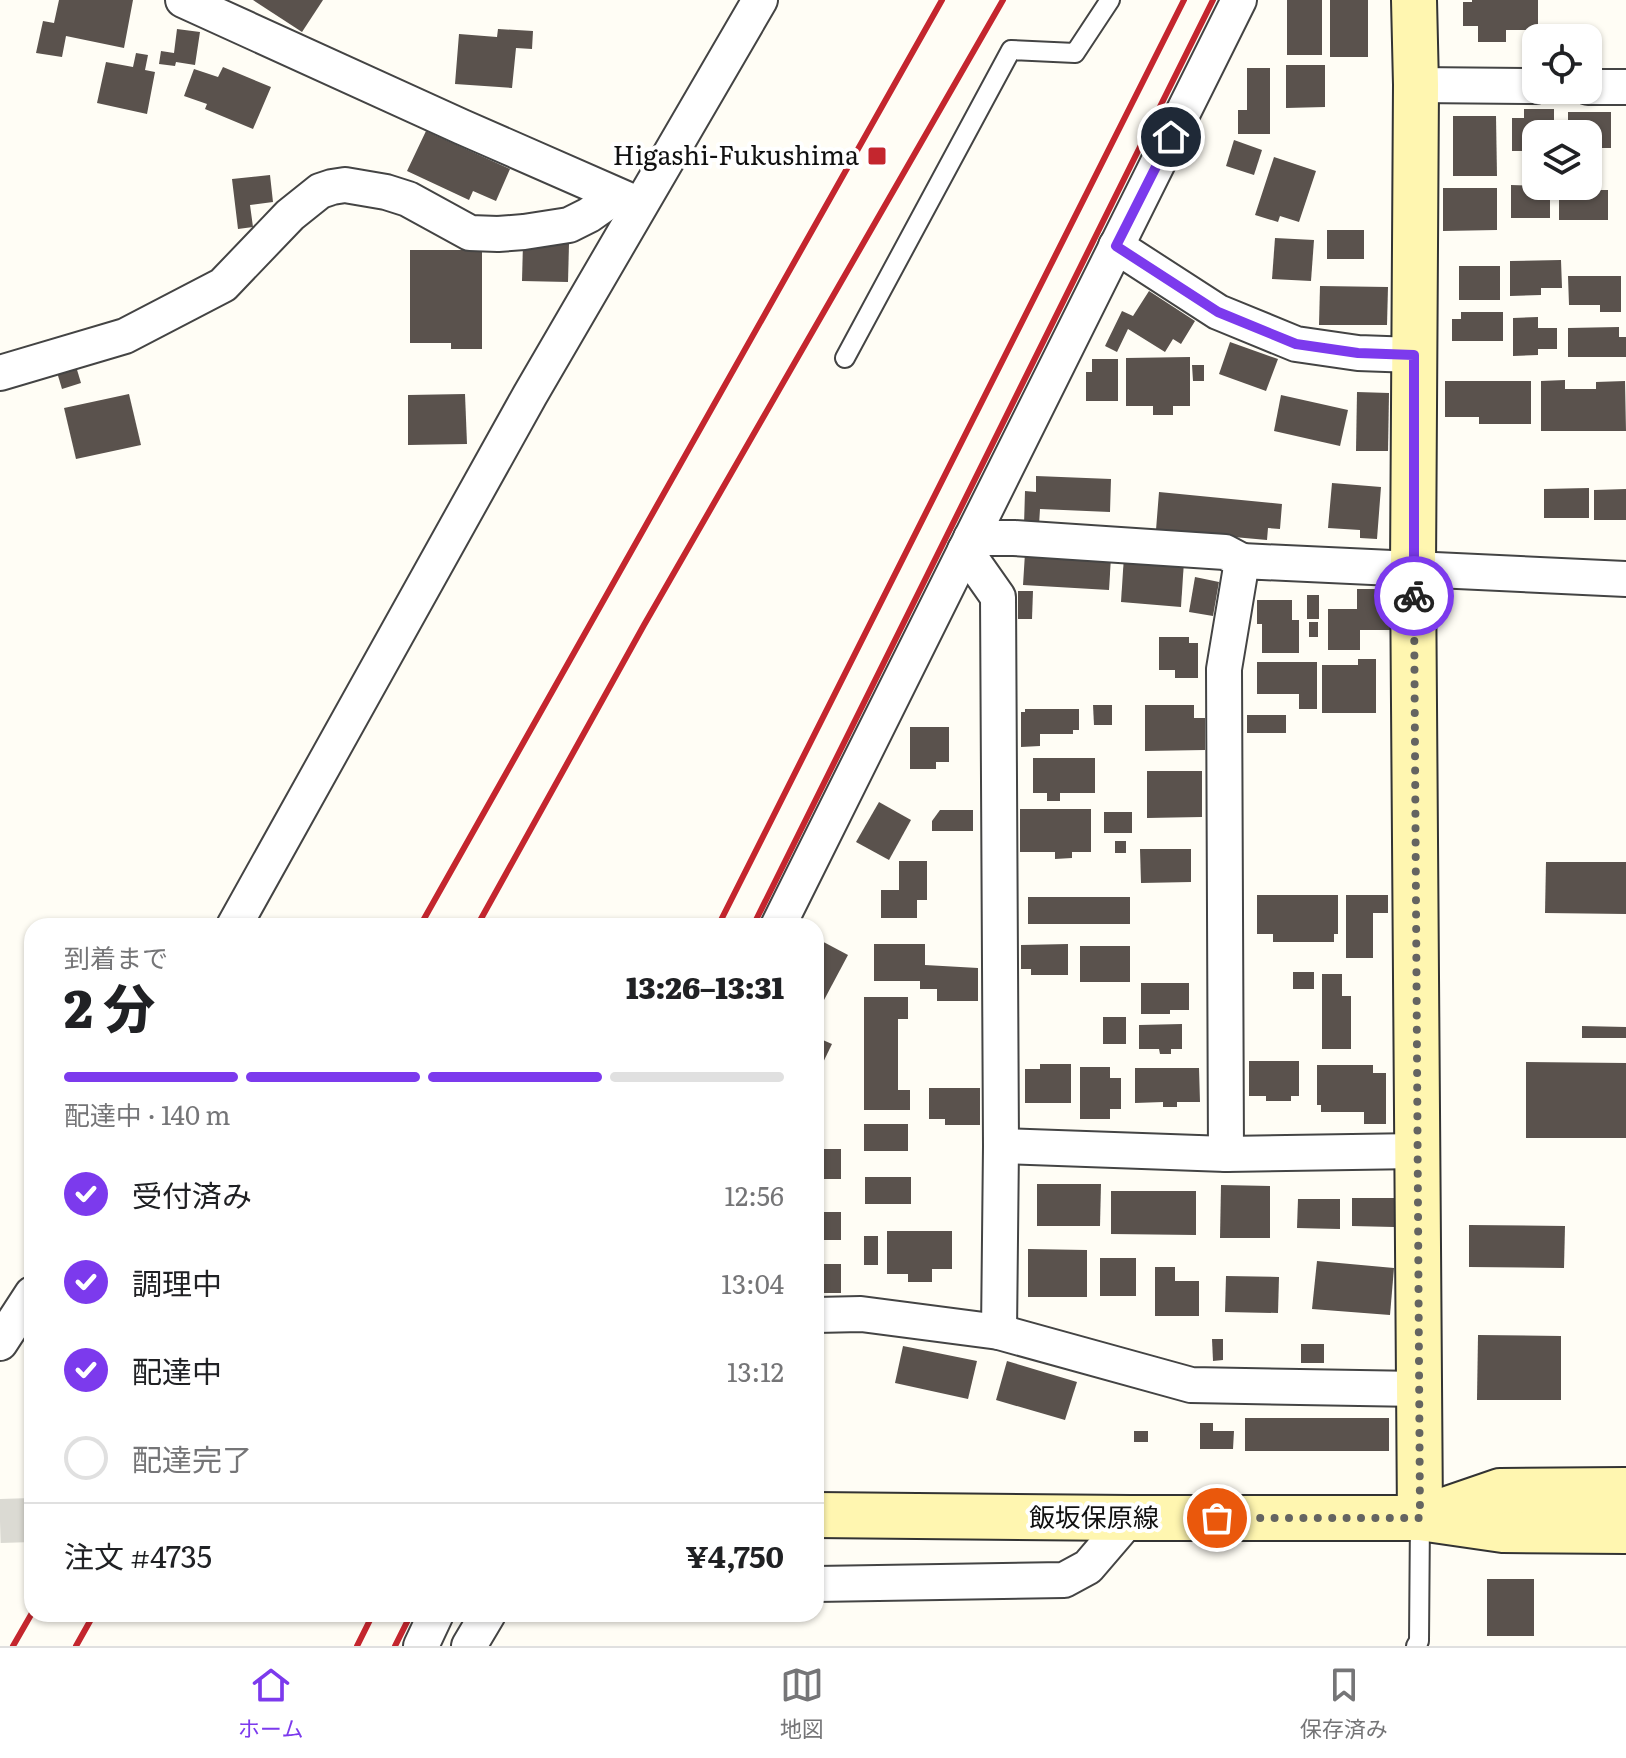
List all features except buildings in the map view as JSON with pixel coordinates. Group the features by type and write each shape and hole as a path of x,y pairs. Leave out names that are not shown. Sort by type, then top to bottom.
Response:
{"street":[{"path":"183,0 629,201"},
{"path":"238,918 530,395 629,201 760,0"},
{"path":"782,918 1239,0"},
{"path":"1414,0 1413,569 1420,1518"},
{"path":"1416,85 1522,86"},
{"path":"1602,87 1626,87"},
{"path":"0,373 125,336 223,285 290,215 320,191 332,187 361,186 408,199 470,233 524,232 569,225 629,201"},
{"path":"1116,246 1218,312 1296,344 1358,353 1414,355"},
{"path":"968,544 1014,538 1225,552 1242,561 1626,579"},
{"path":"968,544 998,597 999,1332"},
{"path":"1226,1154 1224,669 1242,561"},
{"path":"1001,1146 1226,1154 1418,1151"},
{"path":"0,1343 24,1306"},
{"path":"824,1315 861,1314 999,1332 1191,1385 1419,1389"},
{"name":"飯坂保原線","path":"1420,1518 1500,1491 1626,1490"},
{"name":"飯坂保原線","path":"824,1515 1420,1518 1503,1530 1626,1531"},
{"path":"824,1584 1064,1580 1088,1567 1130,1518"},
{"path":"421,1646 432,1622"},
{"path":"469,1646 483,1622"}],"lane":[{"path":"845,358 1011,50 1075,53 1110,0"},
{"path":"1416,1646 1419,1641 1420,1518"}],"tunnel":[{"path":"0,1521 24,1520"}],"railway":[{"path":"425,918 942,0"},
{"path":"481,918 644,625 1003,0"},
{"path":"722,918 1184,0"},
{"path":"757,918 1213,0"},
{"path":"13,1646 27,1622"},
{"path":"76,1646 90,1622"},
{"path":"357,1646 369,1622"},
{"path":"395,1646 407,1622"}],"way so far":[{"path":"1217,1518 1420,1518 1414,596"}],"place":[{"name":"Higashi-Fukushima","path":"877,156"}],"route":[{"path":"1171,137 1116,246 1218,312 1296,344 1358,353 1414,355 1414,596"}]}
